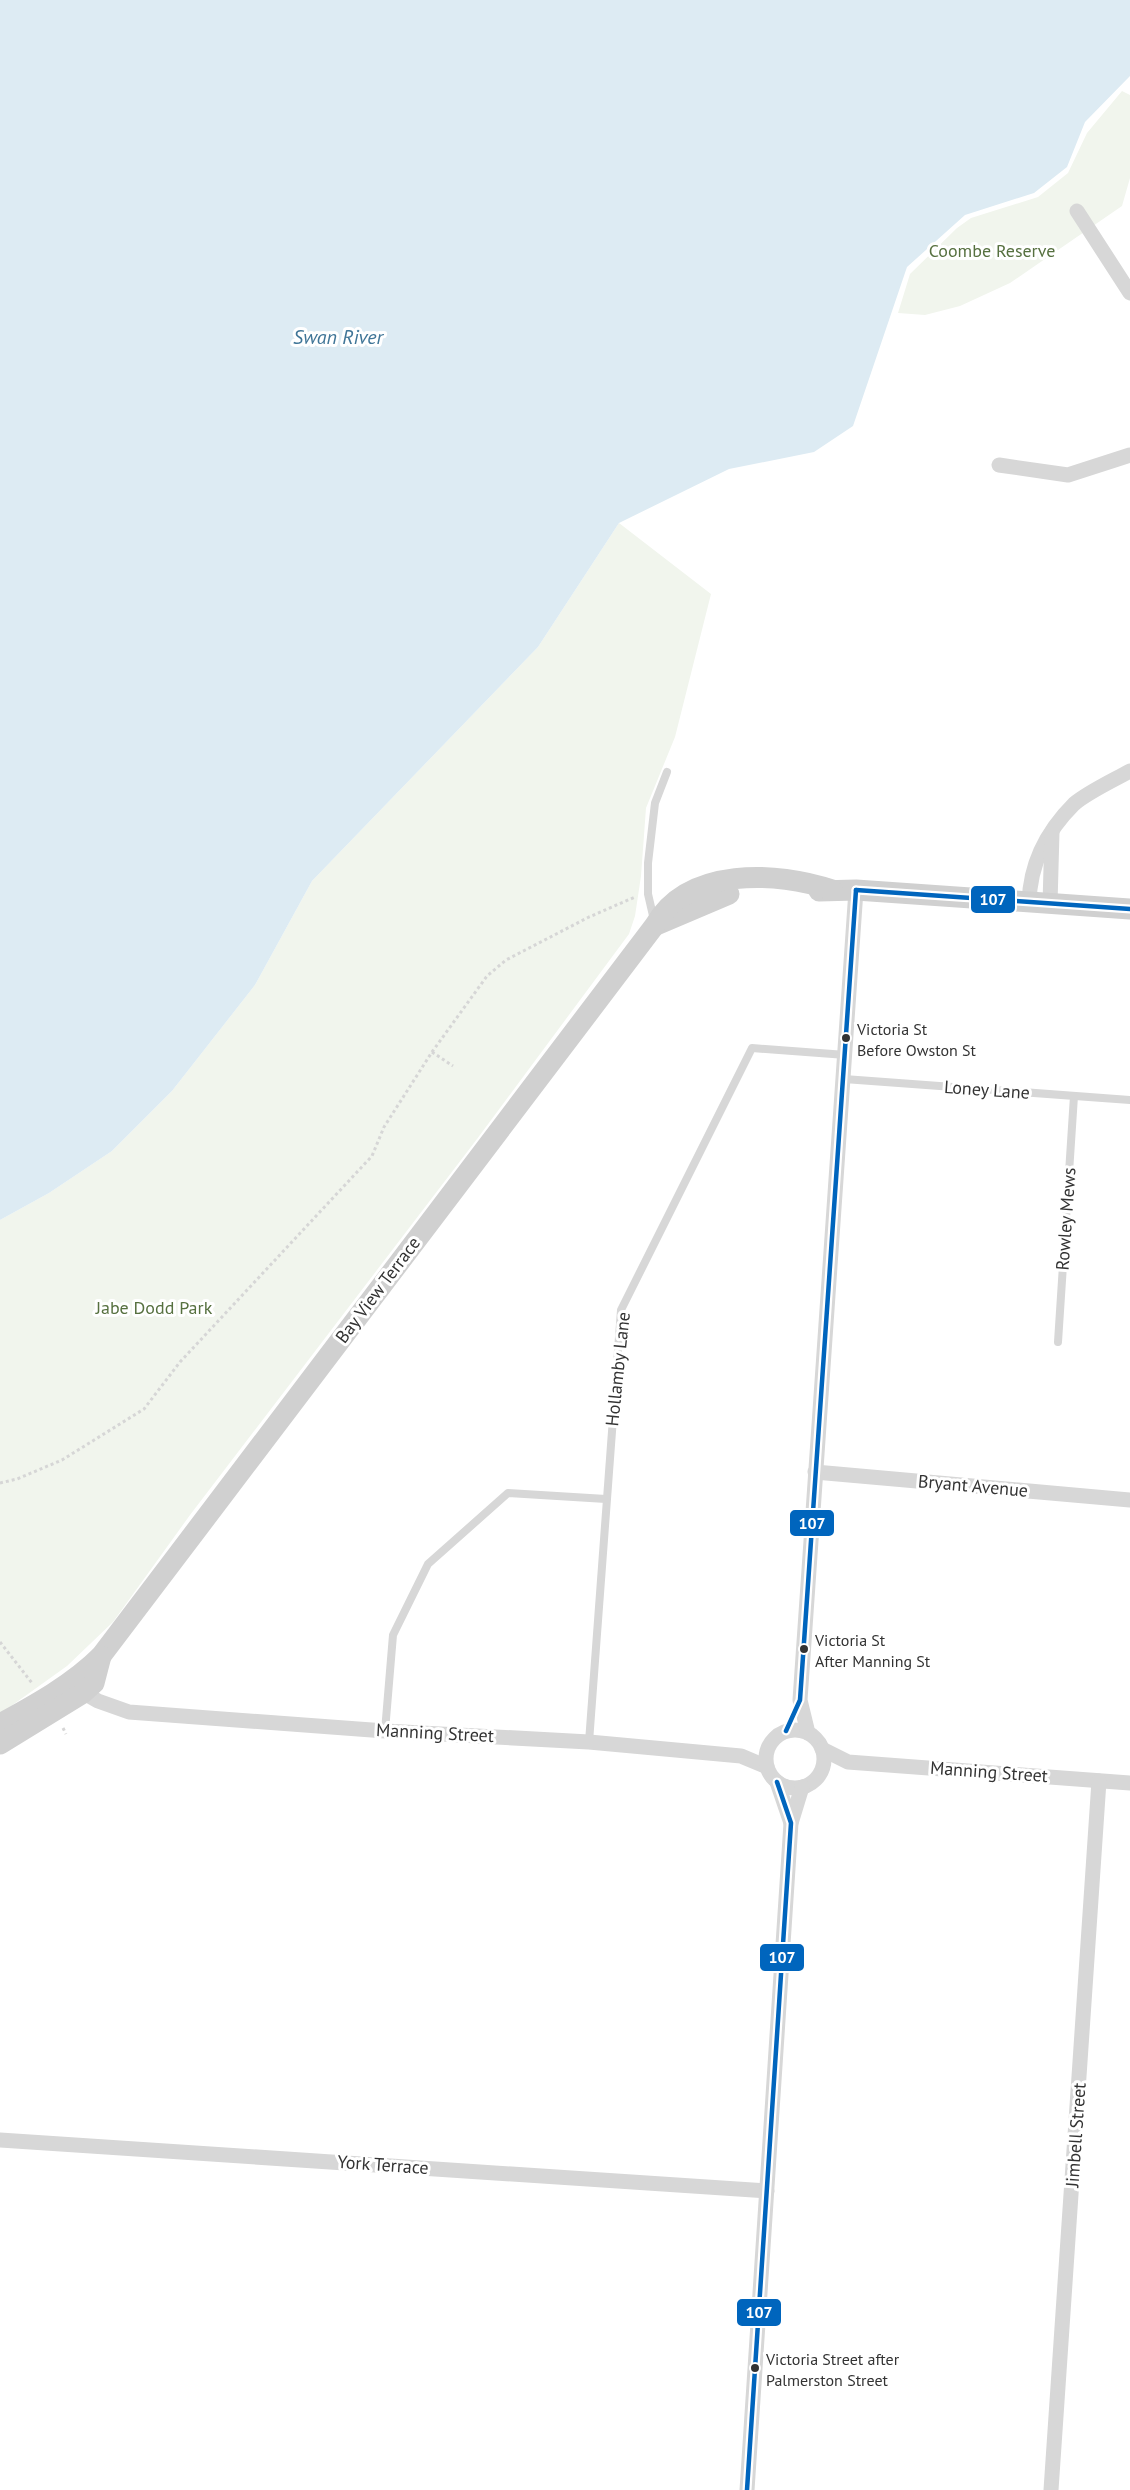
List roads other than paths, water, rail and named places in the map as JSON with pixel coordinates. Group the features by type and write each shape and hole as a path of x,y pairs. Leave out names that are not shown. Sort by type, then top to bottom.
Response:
{"street":[{"path":"1077,211 1130,293"},
{"path":"999,465 1068,475 1130,454"},
{"path":"1040,903 1030,877 1034,862 1052,832 1075,803 1130,771"},
{"path":"1040,903 1052,832"},
{"path":"655,925 673,919 707,893 735,878 764,876 806,881 832,890 1130,909"},
{"path":"808,1733 800,1700 846,1054 855,890"},
{"name":"Bay View Terrace","path":"0,1744 81,1684 655,925"},
{"name":"Bryant Avenue","path":"815,1472 1130,1500"},
{"name":"Bay View Terrace","path":"0,1724 81,1684"},
{"name":"Manning Street","path":"81,1684 129,1712 385,1731 589,1742 741,1755 767,1767"},
{"path":"786,1731 800,1700"},
{"path":"777,1782 793,1788 802,1787 818,1776 822,1768 822,1749 808,1733 786,1731 771,1742 767,1749 767,1767 777,1782 792,1823"},
{"name":"Manning Street","path":"741,1755 771,1742"},
{"name":"Manning Street","path":"822,1749 848,1762 1130,1783"},
{"name":"Manning Street","path":"818,1776 848,1762"},
{"name":"Jimbell Street","path":"1052,2490 1100,1780"},
{"path":"747,2490 792,1823 802,1787"},
{"name":"York Terrace","path":"0,2140 767,2191"}],"lane":[{"path":"655,925 648,894 648,863 655,803 667,772"},
{"name":"Hollamby Lane","path":"589,1742 621,1310 752,1048 846,1054"},
{"name":"Loney Lane","path":"844,1079 1130,1100"},
{"name":"Rowley Mews","path":"1058,1342 1074,1096"},
{"path":"385,1731 393,1635 428,1564 508,1493 606,1499"}],"water":[{"name":"Swan River","path":"0,0 1130,0 1130,76 1085,122 1067,167 1034,193 965,215 907,267 853,426 814,452 729,469 619,523 538,647 312,881 255,985 172,1091 112,1151 49,1193 0,1220"}],"place":[{"name":"Victoria St Before Owston St","path":"846,1038"},
{"name":"Victoria St After Manning St","path":"804,1649"},
{"name":"Victoria Street after Palmerston Street","path":"755,2368"}],"park label":[{"name":"Coombe Reserve","path":"992,251"},
{"name":"Jabe Dodd Park","path":"154,1308"}]}
